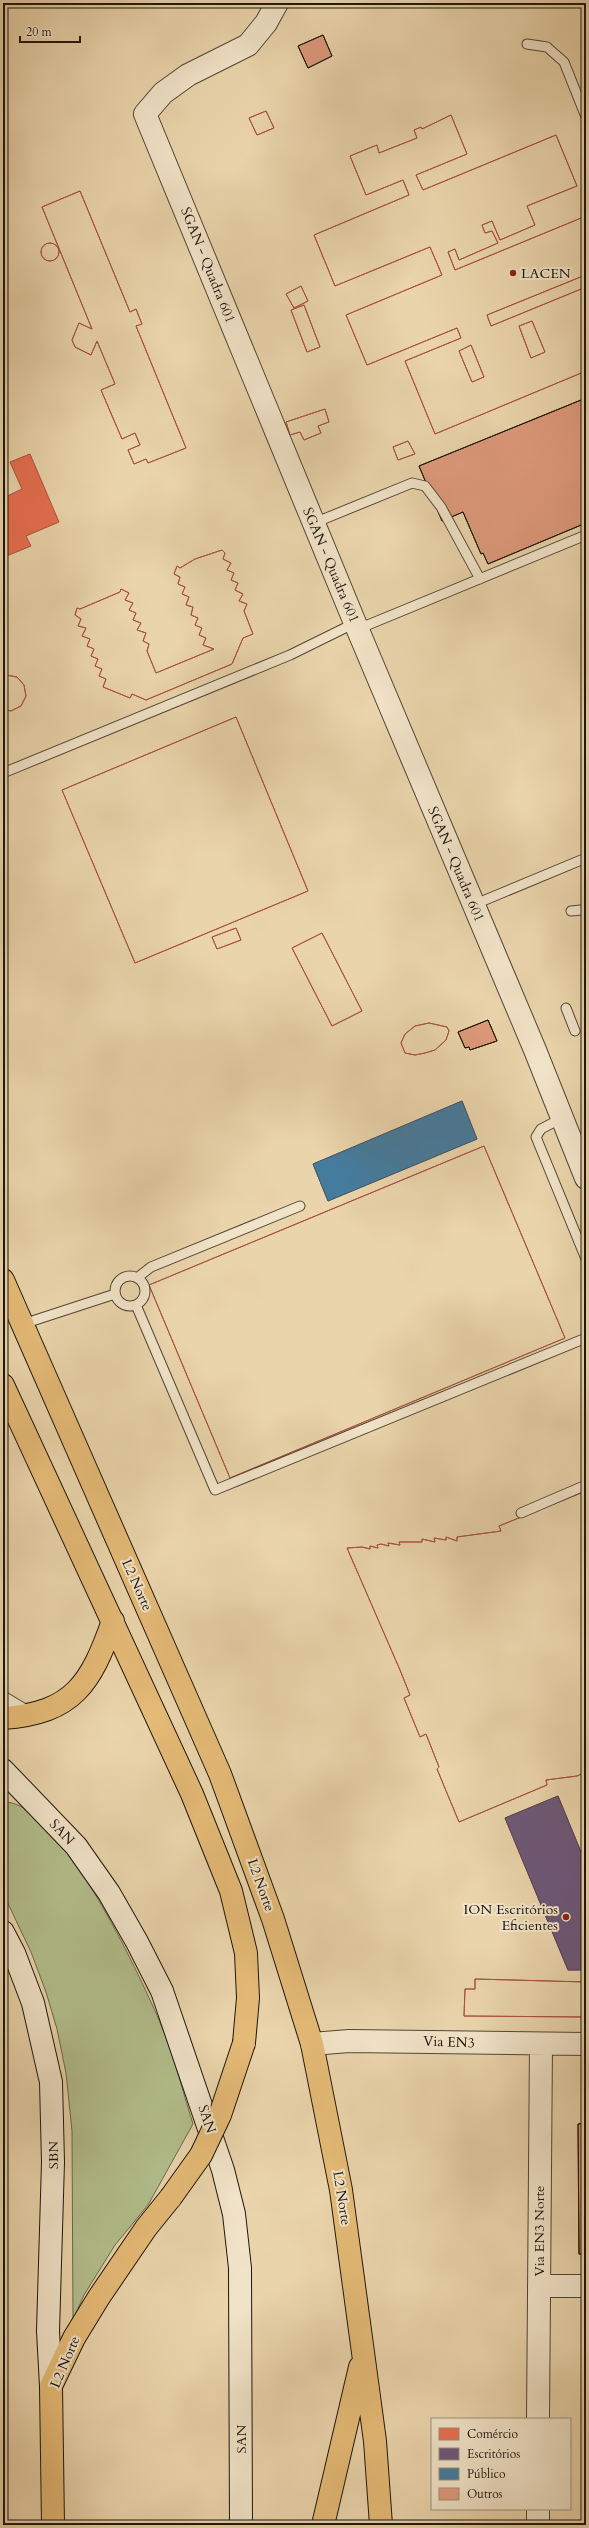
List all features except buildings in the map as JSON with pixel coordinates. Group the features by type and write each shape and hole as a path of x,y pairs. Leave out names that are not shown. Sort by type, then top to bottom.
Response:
{"main road":[{"name":"L2 Norte","path":"3,1280 220,1774 273,1919 312,2044 342,2190 363,2353 323,2525"},
{"name":"L2 Norte","path":"3,1385 192,1794 231,1891 246,1952 248,1998 244,2043 220,2115 201,2155 171,2197 146,2228 95,2303 74,2338 51,2386 53,2525"},
{"path":"3,1718 28,1716 47,1711 86,1682 99,1661 113,1621"},
{"path":"363,2353 375,2441 381,2525"}],"street":[{"name":"SGAN - Quadra 601","path":"277,3 266,23 248,45 188,75 163,93 145,114 313,523 586,1178"},
{"path":"3,1701 28,1716"},
{"name":"SAN","path":"6,1777 76,1846 108,1893 137,1942 162,1991 223,2170 234,2214 240,2268 241,2525"},
{"name":"SBN","path":"3,1932 14,1953 33,2003 51,2082 53,2162 48,2332 51,2386"},
{"name":"Via EN3","path":"312,2044 349,2041 586,2044"},
{"name":"Via EN3 Norte","path":"538,2418 541,2044"},
{"path":"539,2286 586,2286"},
{"path":"538,2510 538,2525"}],"lane":[{"path":"527,44 547,47 564,62 586,117"},
{"path":"313,523 412,483 424,486 441,507 480,579"},
{"path":"3,773 290,655 356,626 480,579 586,535"},
{"path":"473,905 586,858"},
{"path":"571,911 581,910 586,912"},
{"path":"566,1008 575,1031"},
{"path":"562,1118 541,1129 536,1137 586,1259"},
{"path":"115,1294 119,1281 124,1278 137,1278 151,1267 300,1206"},
{"path":"115,1294 123,1304 136,1304 144,1295 144,1288 137,1278"},
{"path":"22,1324 115,1294"},
{"path":"136,1304 215,1490 586,1338"},
{"path":"522,1512 586,1485"}],"green space":[{"path":"3,1802 25,1809 48,1828 71,1858 94,1893 134,1966 159,2020 173,2058 193,2124 148,2205 115,2245 84,2295 73,2320 72,2131 66,2073 57,2029 46,1992 31,1952 3,1893"}],"place":[{"name":"LACEN","path":"513,273"},
{"name":"ION Escritórios Eficientes","path":"566,1917"}]}
